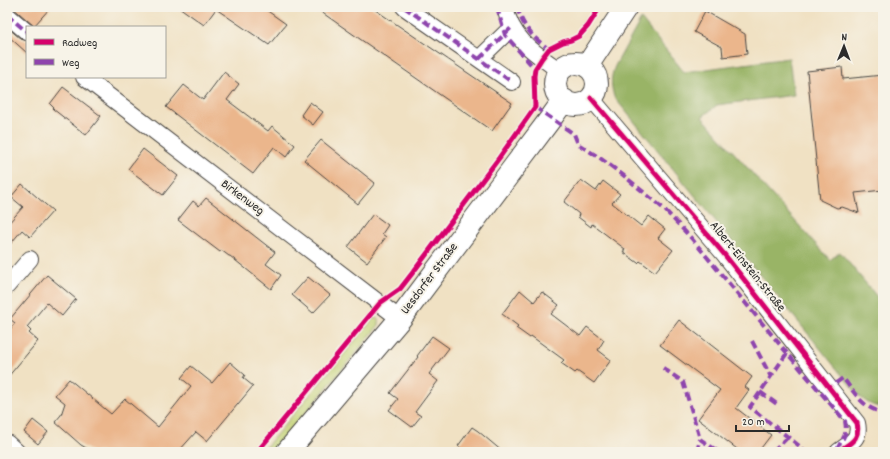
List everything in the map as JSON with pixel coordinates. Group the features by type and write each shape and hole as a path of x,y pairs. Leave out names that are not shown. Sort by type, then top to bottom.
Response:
{"street":[{"path":"404,7 512,82"},
{"path":"504,7 506,16 512,28 521,39 531,50 560,71"},
{"path":"587,66 626,7"},
{"path":"7,15 26,31"},
{"path":"480,59 512,28"},
{"path":"576,63 587,66 593,71 596,77 597,85 595,92 587,102 575,104 569,103 560,96 556,86 557,76 564,67 569,64 576,63"},
{"name":"Birkenweg","path":"85,78 400,319"},
{"name":"Albert-Einstein-Straße","path":"591,98 724,254 857,423 858,435 854,440 838,452"},
{"name":"Uesdorfer Straße","path":"287,452 400,319 564,100"},
{"path":"7,286 30,259"},
{"path":"7,443 17,452"}],"green space":[{"path":"641,19 684,72 789,58 794,95 717,105 702,117 830,260 840,252 883,304 883,407 870,404 859,396 614,97 612,89 613,70"},
{"path":"374,318 379,320 379,325 273,452 262,452"}],"building":[{"path":"12,7 51,7 34,26"},
{"path":"179,7 262,7 286,24 269,45 216,9 204,25"},
{"path":"314,7 371,7 512,103 492,131"},
{"path":"705,11 745,34 747,54 723,57 722,47 694,32"},
{"path":"7,27 21,39 26,41 26,52 7,35"},
{"path":"842,67 843,79 883,75 883,190 855,193 859,213 842,207 837,208 820,200 807,71"},
{"path":"224,72 239,84 227,100 268,131 272,126 295,145 286,157 274,147 253,174 166,107 184,85 203,100"},
{"path":"63,87 101,116 86,135 53,109 54,108 50,104"},
{"path":"310,102 323,112 313,125 301,115"},
{"path":"321,140 375,183 358,204 304,160"},
{"path":"143,149 178,176 163,195 128,169"},
{"path":"581,180 596,191 603,181 620,194 612,203 641,226 649,216 665,229 658,238 673,250 655,272 640,261 638,263 623,252 625,249 592,224 591,227 578,217 579,214 564,202"},
{"path":"22,184 53,211 30,237 22,230 7,248 7,225 23,207 11,197"},
{"path":"206,198 275,252 266,264 281,275 271,289 230,256 221,250 220,252 178,220 193,201 199,206"},
{"path":"373,214 388,225 382,234 386,237 367,262 348,247"},
{"path":"47,275 76,299 62,316 47,303 27,327 31,331 29,333 38,341 7,378 7,333 15,323 10,319"},
{"path":"308,277 330,295 313,313 292,295"},
{"path":"520,290 534,302 542,292 559,305 551,314 580,336 587,327 604,340 598,350 611,360 594,383 577,371 575,373 561,363 564,360 531,336 530,338 516,328 518,326 502,314"},
{"path":"679,320 752,377 745,387 749,390 736,408 771,435 758,452 741,452 698,419 720,390 660,345"},
{"path":"432,336 449,348 429,374 438,381 415,412 421,416 412,427 389,410 398,399 390,393"},
{"path":"230,362 245,375 243,378 253,386 207,441 196,432 178,452 93,452 81,445 55,422 61,415 65,403 55,395 69,379 111,414 125,399 158,427 191,386 181,378 191,366 212,383"},
{"path":"33,420 48,432 38,444 24,432"},
{"path":"472,427 503,452 466,452 458,446"}],"marked path":[{"path":"404,7 512,82"},
{"path":"497,7 505,35 535,69"},
{"path":"517,7 525,26 549,49"},
{"path":"7,15 26,31"},
{"path":"479,59 512,27"},
{"path":"535,107 574,134 578,144 623,175 664,209 692,239 845,421 845,434 837,450"},
{"path":"752,341 771,377"},
{"path":"787,353 750,407 807,452"},
{"path":"663,368 683,382 700,439 719,452"},
{"path":"826,390 843,378 860,400 870,408 883,412"},
{"path":"760,392 777,404"},
{"path":"773,452 788,437"},
{"path":"697,452 700,439"}],"cycle path":[{"path":"257,452 380,303 400,289 499,158 535,107 534,76 535,69 542,58 549,49 579,36 588,26 600,7"},
{"path":"591,98 724,254 857,423 858,429 856,437 838,452"}]}
